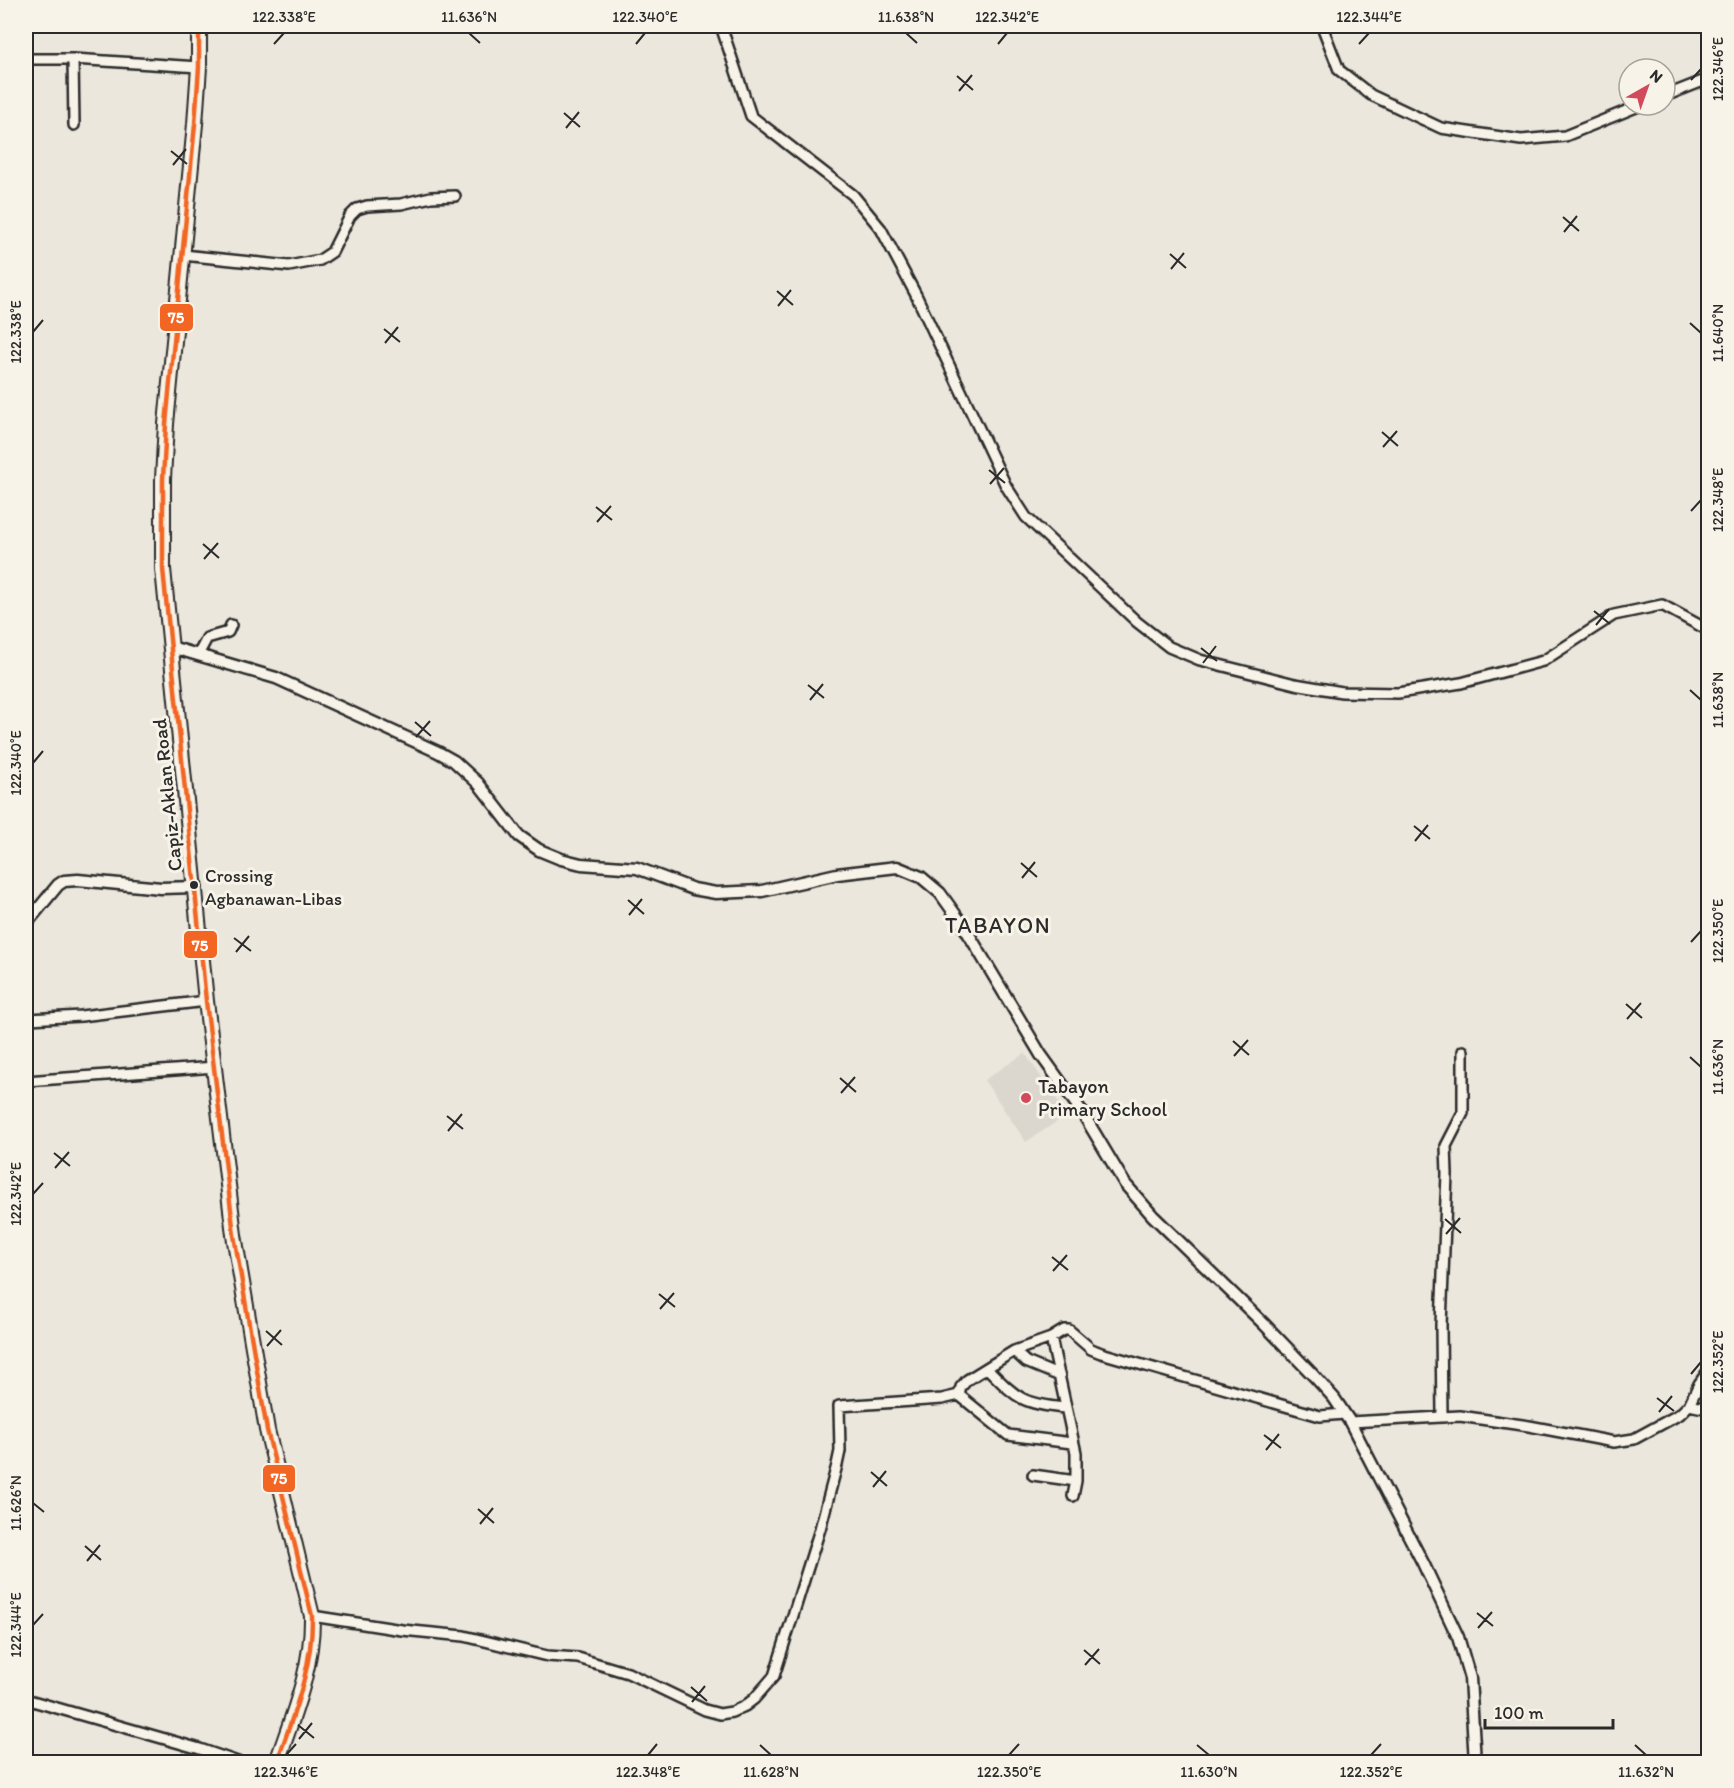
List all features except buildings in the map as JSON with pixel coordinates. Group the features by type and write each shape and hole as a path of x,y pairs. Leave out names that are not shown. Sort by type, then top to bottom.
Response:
{"main road":[{"name":"Capiz-Aklan Road","path":"199,26 199,67 166,424 163,479 163,569 206,1001 234,1235 267,1430 312,1617 308,1667 277,1762"}],"street":[{"path":"721,26 751,116 853,195 881,229 916,296 1006,486 1026,517 1137,622 1169,646 1200,660 1295,684 1342,692 1398,693 1461,683 1543,661 1614,615 1662,605 1708,630"},
{"path":"1322,26 1340,70 1371,95 1441,129 1521,140 1565,136 1617,115"},
{"path":"26,59 73,59 199,67"},
{"path":"73,59 74,124"},
{"path":"1677,91 1708,79"},
{"path":"183,255 289,266 320,260 332,252 350,216 357,209 401,204 431,197 455,196"},
{"path":"198,655 207,639 228,632 231,626"},
{"path":"171,647 284,681 454,761 478,783 519,836 548,855 581,864 637,868 693,889 716,893 762,891 837,874 890,866 906,869 940,893 965,928 1041,1055 1082,1112 1125,1184 1153,1216 1264,1323 1334,1398 1347,1418 1423,1563 1458,1637 1470,1678 1475,1762"},
{"path":"26,921 64,881 161,888 196,887"},
{"path":"29,1019 81,1016 206,1001"},
{"path":"1442,1417 1441,1325 1448,1174 1446,1146 1462,1113 1463,1051"},
{"path":"26,1081 215,1067"},
{"path":"959,1395 961,1387 967,1380 1014,1351 1051,1338 1064,1330 1070,1330 1091,1349 1101,1353 1320,1416 1347,1418 1460,1416 1614,1442 1634,1438 1680,1414 1689,1405 1708,1371"},
{"path":"1051,1338 1076,1453 1076,1481 1073,1496"},
{"path":"1014,1351 1026,1362 1060,1376"},
{"path":"987,1368 1020,1398 1041,1406 1065,1408"},
{"path":"312,1617 464,1636 547,1656 578,1658 628,1673 705,1710 720,1714 732,1712 746,1706 774,1676 820,1529 837,1465 840,1445 839,1406 942,1399 959,1395"},
{"path":"959,1395 1008,1435 1072,1443"},
{"path":"1689,1405 1708,1409"},
{"path":"1033,1475 1076,1481"},
{"path":"29,1700 238,1762"}],"shaded area":[{"name":"Tabayon Primary School","path":"1025,1053 1067,1115 1026,1142 984,1080"}],"transit line":[{"name":"75","path":"199,26 195,124 166,424 163,479 163,569 206,1001 234,1235 267,1430 312,1616 306,1673 277,1762"}],"place":[{"name":"Crossing Agbanawan-Libas","path":"194,885"},
{"name":"Tabayon Primary School","path":"1026,1098"}],"district":[{"name":"TABAYON","path":"998,925"}]}
